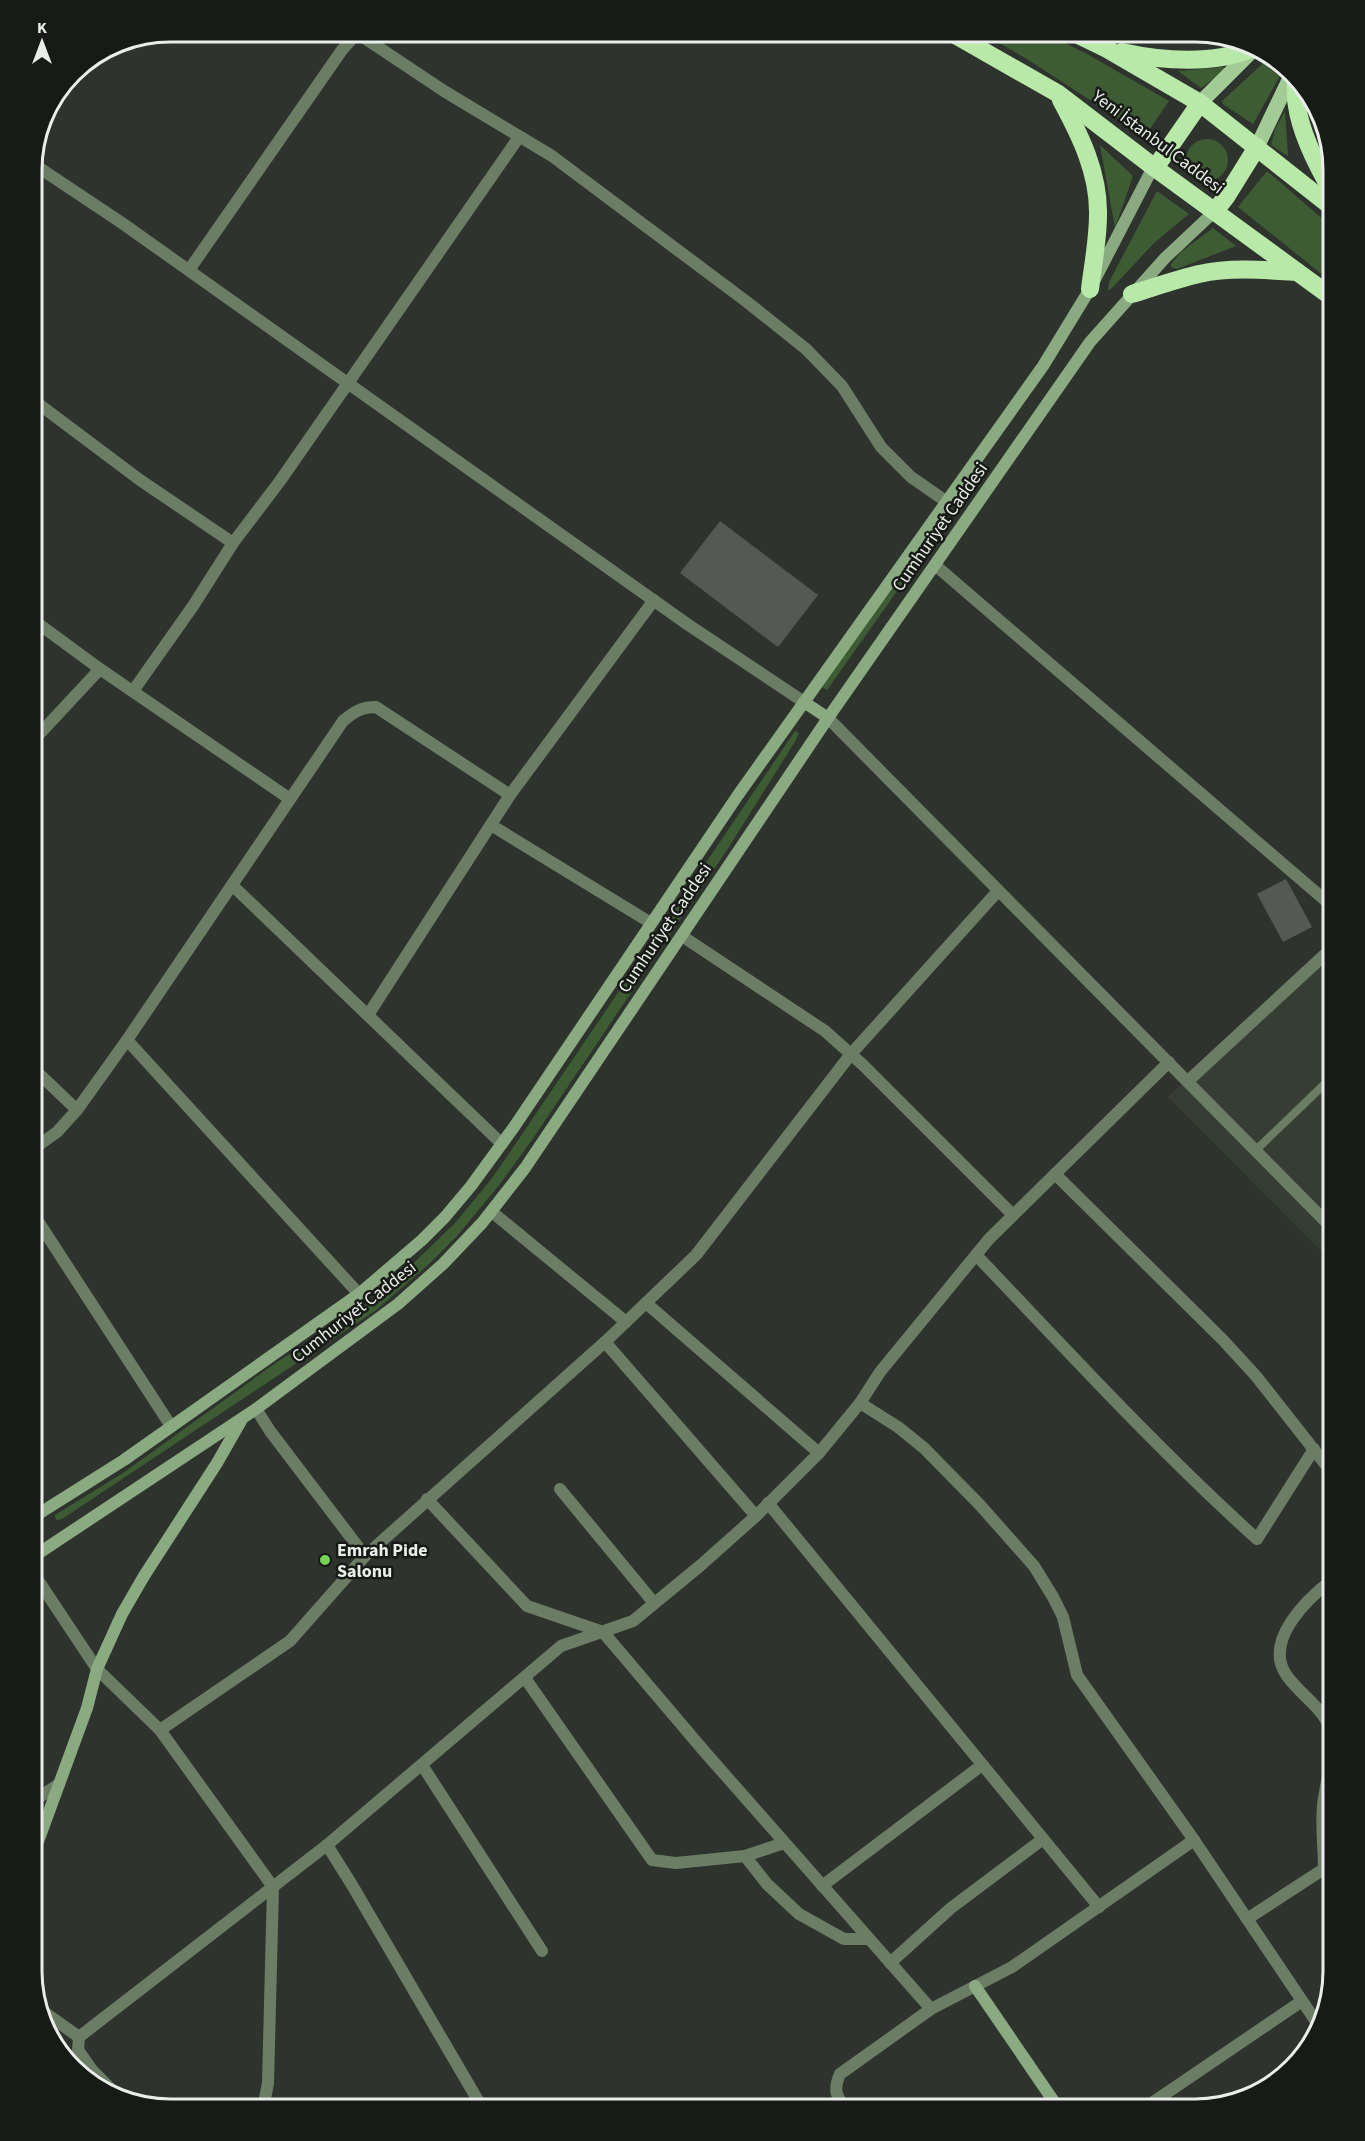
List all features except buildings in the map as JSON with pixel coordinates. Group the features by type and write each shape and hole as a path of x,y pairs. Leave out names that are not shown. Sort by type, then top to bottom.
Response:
{"highway":[{"name":"Yeni İstanbul Caddesi","path":"968,42 1057,93 1155,168 1323,289"},
{"path":"1093,42 1200,103 1323,199"},
{"path":"1107,49 1143,57 1204,59 1244,52"},
{"path":"1057,93 1087,152 1096,192 1099,212 1090,289"},
{"path":"1296,93 1297,106 1304,131 1323,175"},
{"path":"1155,168 1200,103"},
{"path":"1215,211 1257,147"},
{"path":"1132,294 1199,274 1220,271 1297,272"}],"main road":[{"path":"1200,103 1248,53"},
{"path":"1257,147 1288,83"},
{"name":"Cumhuriyet Caddesi","path":"42,1512 124,1460 359,1294 445,1217 502,1144 738,795 1043,366 1090,289 1149,175 1155,168"},
{"name":"Cumhuriyet Caddesi","path":"42,1554 256,1409 399,1304 443,1264 492,1212 525,1168 828,718 1090,342 1165,258 1215,211"},
{"path":"804,702 828,718"},
{"path":"42,1831 87,1708 97,1669 133,1595 243,1418"},
{"path":"975,1986 1052,2099"}],"street":[{"path":"189,270 349,42"},
{"path":"373,42 444,91 552,156 806,349 842,386 881,447 911,477 947,502"},
{"path":"133,692 193,606 233,543 280,481 519,137"},
{"path":"42,170 189,270 654,600 804,702"},
{"path":"42,406 140,480 233,543"},
{"path":"934,565 1323,898"},
{"path":"368,1015 510,795 654,600"},
{"path":"42,626 133,692 290,799"},
{"path":"42,731 100,669"},
{"path":"42,1143 57,1132 76,1110 127,1040 343,721 356,711 366,707 376,707 510,795"},
{"path":"828,718 1256,1150 1323,1214"},
{"path":"491,825 651,923"},
{"path":"232,885 502,1144"},
{"path":"160,1730 290,1641 365,1556 605,1342 696,1255 850,1054 998,891"},
{"path":"682,936 825,1031 1013,1215"},
{"path":"1188,1081 1323,957"},
{"path":"127,1040 359,1294"},
{"path":"99,2077 78,2050 79,2037 327,1845 561,1646 633,1621 756,1516 819,1453 860,1403 880,1372 975,1255 1170,1062"},
{"path":"42,1077 76,1110"},
{"path":"1055,1174 1222,1339 1256,1376 1323,1460"},
{"path":"492,1212 626,1322"},
{"path":"42,1227 171,1426"},
{"path":"975,1255 1130,1416 1220,1506 1257,1539 1314,1449"},
{"path":"646,1303 819,1453"},
{"path":"605,1342 756,1516"},
{"path":"860,1403 898,1427 924,1448 979,1504 1034,1566 1063,1617 1077,1675 1194,1840 1314,2018"},
{"path":"256,1409 270,1431 365,1556"},
{"path":"560,1490 654,1603"},
{"path":"427,1499 527,1606 603,1632 784,1843 931,2009"},
{"path":"768,1503 1099,1907"},
{"path":"42,1586 97,1669 160,1730 273,1887 268,2083 265,2099"},
{"path":"1323,1588 1290,1622 1282,1637 1279,1655 1285,1674 1323,1716"},
{"path":"525,1678 652,1860 676,1863 746,1856 784,1843"},
{"path":"422,1765 542,1951"},
{"path":"822,1886 982,1765"},
{"path":"42,1795 59,1784"},
{"path":"890,1963 951,1908 1043,1839"},
{"path":"839,2099 835,2085 840,2074 931,2009 1012,1967 1194,1840"},
{"path":"327,1845 477,2099"},
{"path":"746,1856 768,1884 799,1914 844,1939 869,1940"},
{"path":"1247,1919 1323,1870"},
{"path":"1158,2099 1302,2001"},
{"path":"51,2017 79,2037"}],"lane":[{"path":"1256,1150 1323,1086"}],"shaded area":[{"path":"1323,949 1323,1253 1168,1097"}],"green space":[{"path":"997,42 1063,42 1169,101 1145,136"},
{"path":"1264,63 1280,75 1253,124 1223,104 1222,101"},
{"path":"1224,67 1224,72 1201,88 1178,71"},
{"path":"1285,111 1288,156 1271,145 1275,129"},
{"path":"1207,139 1222,145 1228,160 1222,175 1207,181 1192,175 1186,160 1192,145"},
{"path":"1100,145 1133,176 1115,228"},
{"path":"1267,171 1323,219 1323,275 1238,207"},
{"path":"1157,191 1189,214 1154,243 1108,290 1109,282"},
{"path":"1213,228 1236,246 1177,269 1171,267 1182,251"},
{"path":"930,532 936,536 827,690 822,687"},
{"path":"795,731 799,733 796,740 727,850 532,1140 500,1184 457,1236 428,1265 375,1311 62,1519 56,1520 55,1515 123,1473 277,1362 346,1320 390,1286 455,1223 506,1158"}],"place":[{"name":"Emrah Pide Salonu","path":"325,1560"}]}
